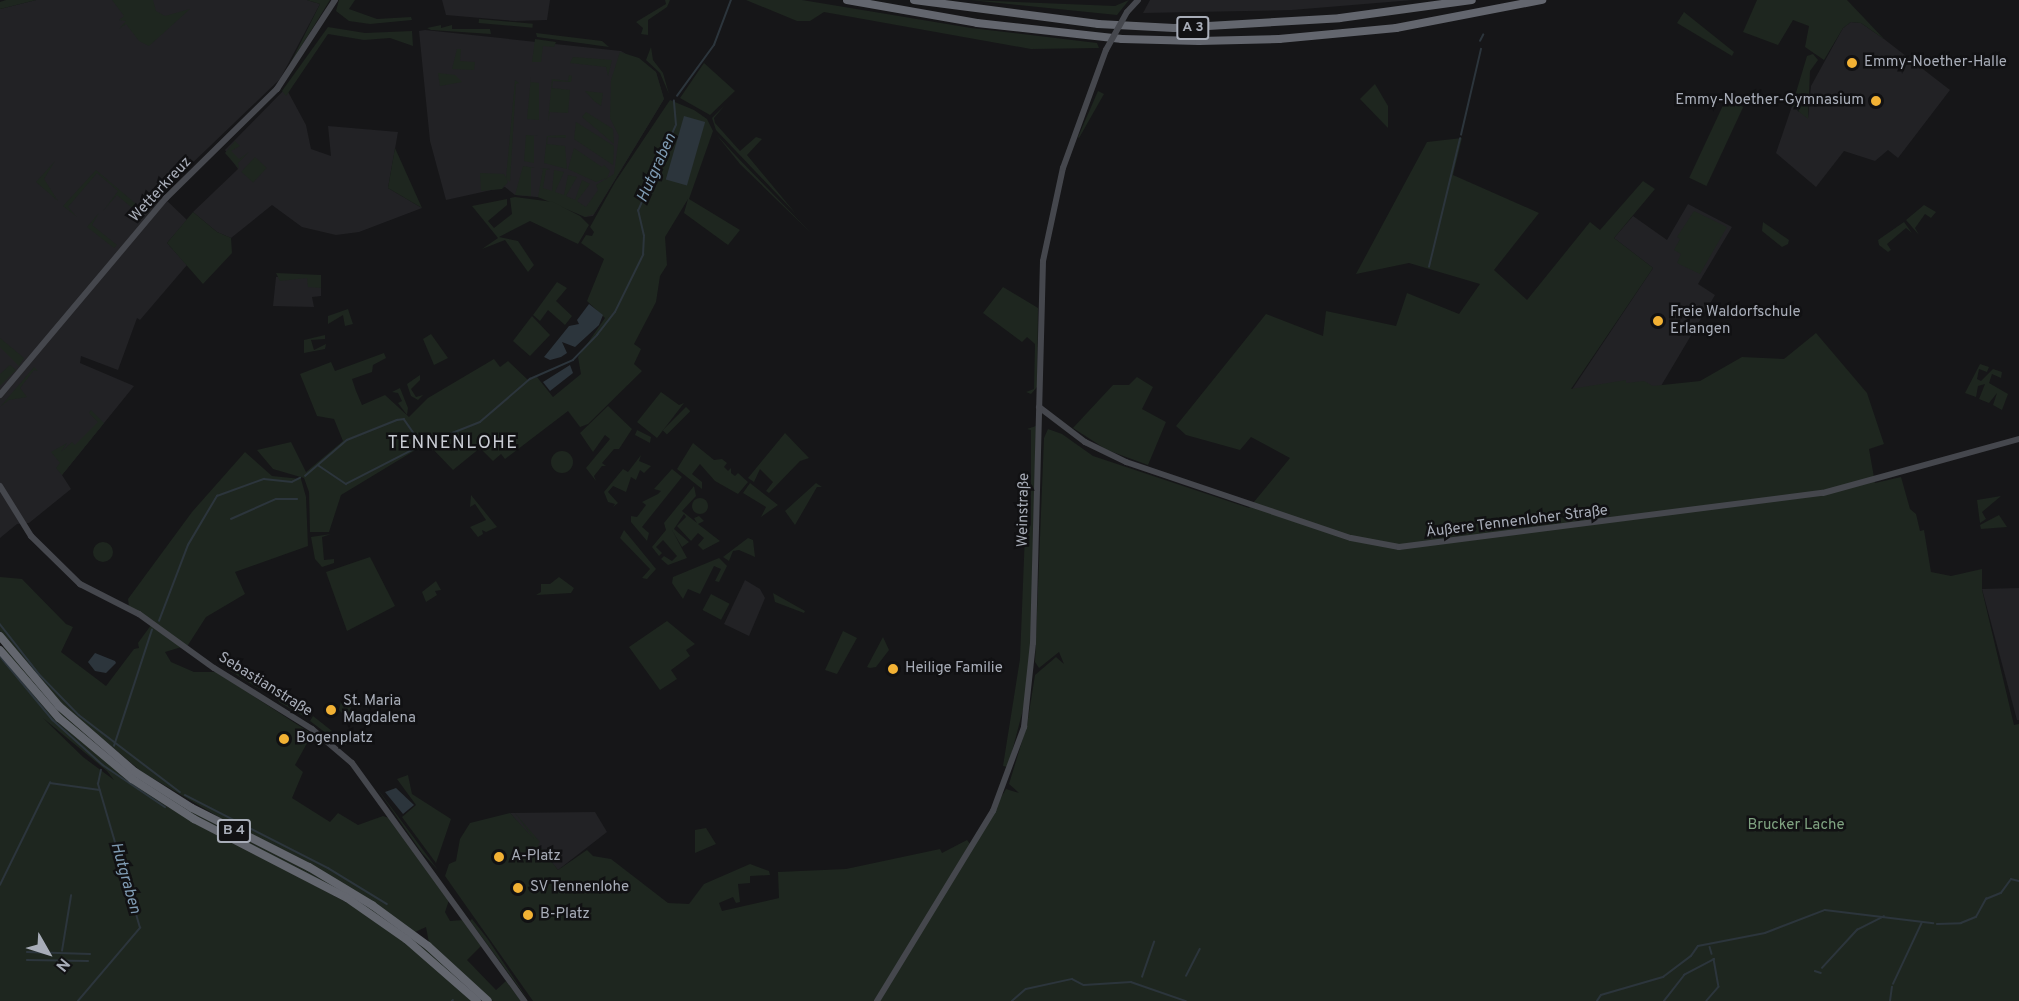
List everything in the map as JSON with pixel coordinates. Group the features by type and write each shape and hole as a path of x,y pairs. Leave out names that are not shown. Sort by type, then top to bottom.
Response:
{"highway":[{"name":"A 3","path":"847,0 988,24 1122,39 1199,41 1280,39 1396,28 1542,0"},
{"name":"A 3","path":"914,0 1098,24 1174,28 1329,20 1472,0"},
{"name":"B 4","path":"0,636 59,706 135,772 192,808 309,867 372,904 428,946 488,1001"},
{"name":"B 4","path":"0,650 59,718 132,779 194,819 305,874 364,909 430,958 477,1001"}],"street":[{"name":"Wetterkreuz","path":"0,395 166,198 278,89 335,0"},
{"name":"Weinstraße","path":"877,1001 988,821 1021,740 1032,670 1043,261 1049,223 1063,168 1106,50 1127,12 1138,0"},
{"name":"Äußere Tennenloher Straße","path":"1039,407 1085,442 1126,462 1351,538 1400,547 1841,490 2019,439"},
{"name":"Sebastianstraße","path":"0,486 31,536 80,584 139,614 214,668 312,729 352,763 524,1001"}],"shaded area":[{"path":"36,0 307,0 320,4 280,79 160,194 187,220 167,243 187,265 140,320 137,318 118,370 81,356 80,363 134,386 62,475 71,489 29,523 17,524 0,538 0,9"},
{"path":"442,0 550,0 547,20 515,21 446,15"},
{"path":"1150,0 1413,0 1292,10 1143,13"},
{"name":"Emmy-Noether-Gymnasium","path":"1851,22 1861,23 1950,90 1898,158 1888,150 1875,161 1844,151 1816,187 1776,153 1792,106 1808,118 1811,86 1843,28"},
{"path":"419,31 621,51 656,72 664,99 593,216 585,217 547,198 515,195 505,187 446,200 430,141"},
{"path":"286,88 306,125 311,149 331,156 328,126 398,132 388,188 422,208 359,232 336,235 302,227 272,205 231,238 217,232 193,212 238,169 225,150"},
{"path":"684,116 705,122 687,186 666,179"},
{"name":"Freie Waldorfschule Erlangen","path":"1688,204 1732,227 1698,284 1715,295 1661,386 1571,391 1653,268 1614,238 1633,216 1667,240"},
{"path":"321,275 321,296 312,297 314,307 273,306 276,277"},
{"path":"589,304 603,315 599,325 575,347 562,342 567,353 561,357 550,360 544,357 569,326 579,324 577,320"},
{"path":"570,365 573,373 550,391 543,382"},
{"path":"745,580 760,589 765,598 749,636 724,624"},
{"path":"2019,588 2019,720 2017,720 1982,589"},
{"path":"95,653 116,663 106,673 95,671 88,662"},
{"path":"396,788 414,805 403,814 385,792"},
{"path":"595,812 607,832 558,870 510,813"}],"green space":[{"path":"36,0 0,9 0,2"},
{"path":"112,0 153,0 156,11 165,16 190,9 149,46 139,41 126,24 119,29 126,21 119,20 124,16"},
{"path":"307,0 330,0 289,66 320,4"},
{"path":"339,0 355,0 349,9 377,19 411,17 412,20 370,24 349,21 336,11"},
{"path":"665,0 670,0 667,7 648,20 648,35 641,34 643,28 636,22 666,4"},
{"path":"746,0 802,0 971,28 1097,43 1099,48 1031,49 824,12 810,21 797,21"},
{"path":"970,0 1115,6 1129,0 1117,15"},
{"path":"1757,0 1847,0 1884,39 1861,23 1851,22 1843,28 1824,60 1805,47 1809,26 1793,20 1778,45 1743,32"},
{"path":"1684,12 1734,52 1732,56 1677,23"},
{"path":"479,19 533,24 532,28 479,23"},
{"path":"441,25 441,28 452,25 452,29 490,29 491,34 427,28"},
{"path":"328,27 365,33 412,31 413,46 390,38 364,40 328,34 286,96 282,91"},
{"path":"536,33 602,41 609,47 537,37"},
{"path":"535,39 556,42 554,47 543,46 541,62 532,62"},
{"path":"651,47 653,60 663,73 669,94 660,73 646,60"},
{"path":"457,49 461,49 460,61 475,62 474,70 452,69"},
{"path":"620,52 639,58 656,72 664,99 594,214 585,217 538,197 543,169 540,168 550,169 546,170 543,188 552,191 554,170 564,172 555,192 564,195 568,175 577,177 566,196 575,200 582,180 590,184 577,201 586,207 598,190 596,185 614,174 619,136 610,118 611,80"},
{"path":"1813,54 1818,60 1810,71 1808,119 1792,106 1807,56"},
{"path":"573,57 612,60 608,76 606,67 570,63"},
{"path":"704,63 735,91 710,115 680,98"},
{"path":"438,73 455,75 462,82 440,86"},
{"path":"569,75 572,76 571,82 553,81 552,88 570,90 568,113 550,112 548,121 552,79 568,81"},
{"path":"531,77 531,82 539,83 539,120 527,119"},
{"path":"515,80 519,83 516,84 510,182 506,178"},
{"path":"1375,84 1388,106 1388,128 1360,99"},
{"path":"585,91 603,93 601,106 594,101"},
{"path":"1098,91 1104,94 1079,138 1078,137"},
{"path":"1726,99 1743,107 1706,186 1689,178"},
{"path":"670,100 694,110 707,119 713,131 689,199 740,230 728,245 684,213 688,199 665,237 667,265 660,276 656,302 634,344 641,349 634,364 642,371 588,424 580,427 568,411 505,459 501,454 493,461 480,448 453,470 427,443 341,495 329,532 310,532 309,492 304,478 273,469 257,450 291,442 306,472 343,441 334,419 317,416 300,374 331,362 335,371 384,353 386,358 373,365 372,372 352,379 356,391 362,405 385,395 409,417 428,398 494,359 500,367 508,361 528,380 537,377 553,397 581,374 578,357 605,318 587,301 604,259 581,243 586,235 592,236 594,232 590,227 615,182"},
{"path":"725,105 714,118 715,123 740,151 756,137 762,139 747,155 796,214 716,130 712,118"},
{"path":"586,112 613,129 614,144 582,117"},
{"path":"576,122 614,146 613,165 574,139"},
{"path":"716,134 737,157 811,233 740,164"},
{"path":"526,135 538,136 534,136 534,163 524,161"},
{"path":"566,135 566,138 548,137 547,144 565,146 567,169 544,163 547,136"},
{"name":"Brucker Lache","path":"1462,138 1453,175 1539,213 1494,270 1527,300 1590,222 1600,230 1643,181 1655,189 1614,238 1653,268 1571,389 1626,380 1626,383 1644,381 1653,386 1700,381 1742,357 1784,359 1816,333 1867,393 1884,444 1869,449 1875,483 1901,477 1910,509 1916,514 1920,531 1924,530 1931,572 1951,576 1982,569 1982,590 2014,725 2019,724 2019,1001 880,1001 1006,789 1019,793 1009,784 1027,725 1035,675 1056,657 1064,664 1059,652 1039,668 1035,662 1044,438 1048,429 1062,434 1093,456 1249,508 1290,458 1251,437 1240,450 1186,435 1176,426 1266,314 1323,336 1326,311 1396,326 1407,293 1459,314 1480,284 1409,263 1356,274 1427,142"},
{"path":"235,141 240,146 231,151 239,159 249,152 238,163 239,169 225,153"},
{"path":"395,148 422,208 388,188"},
{"path":"574,148 602,167 604,165 610,171 607,178 596,182 568,169"},
{"path":"255,157 267,168 253,183 241,172"},
{"path":"55,161 44,179 58,201 36,182"},
{"path":"523,166 535,168 531,168 531,196 515,195"},
{"path":"96,170 142,209 138,213 117,195 103,211 118,191 97,173 68,207 77,217 63,206"},
{"path":"480,173 504,174 508,182 502,189 481,191"},
{"path":"510,198 553,202 580,216 589,225 578,244 530,221 499,237 518,241 534,265 528,272 505,240 482,249 498,238 472,206 507,199 507,205 488,221 494,228 512,214"},
{"path":"1924,205 1936,212 1931,218 1925,214 1915,228 1919,235 1906,220"},
{"path":"1694,211 1727,227 1700,274 1677,263 1681,254 1674,250 1680,239 1677,237"},
{"path":"193,212 217,232 231,238 232,253 203,284 167,243"},
{"path":"99,213 92,225 117,245 114,248 87,227"},
{"path":"1763,222 1789,240 1788,244 1782,247 1762,231"},
{"path":"1904,222 1912,233 1906,228 1887,244 1891,250 1888,252 1879,245 1878,240"},
{"path":"276,273 321,275 321,288 308,287 307,278 280,281"},
{"path":"557,282 567,288 556,301 572,316 565,325 548,310 540,321 533,315"},
{"path":"1003,287 1038,308 1037,387 1031,394 1026,392 1034,389 1035,344 1027,337 1022,342 983,313"},
{"path":"348,309 353,324 345,326 343,315 328,324 328,316"},
{"path":"532,316 550,335 530,356 513,341"},
{"path":"431,334 448,358 434,365 423,339"},
{"path":"325,335 325,339 311,340 314,350 326,344 325,349 304,353 304,340"},
{"path":"0,338 24,358 19,366 0,347"},
{"path":"1980,364 1989,367 1987,372 1979,369 1977,379 1981,381 1993,369 2002,372 2001,378 1992,374 1989,383 2008,394 2002,410 1993,405 1997,393 1989,403 1979,399 1985,384 1978,386 1976,397 1965,393"},
{"path":"10,365 16,370 0,386 0,374"},
{"path":"34,367 38,371 34,370 20,388 27,397 9,400 0,407"},
{"path":"420,375 420,380 411,389 416,397 423,395 418,400 411,396 407,384"},
{"path":"1137,377 1153,387 1142,409 1166,422 1148,465 1107,450 1073,428 1113,385 1129,385"},
{"path":"400,388 408,408 407,415 398,403 402,401 398,393 392,392"},
{"path":"661,392 679,405 684,403 657,438 637,422"},
{"path":"608,406 632,429 619,449 614,449 602,463 606,466 602,466 594,476 596,481 586,468 610,439 605,435 593,452 580,433"},
{"path":"686,407 690,411 667,435 663,430"},
{"path":"91,410 104,423 62,475 56,468 60,463 51,452 67,443 61,452 72,442 75,445 98,422 89,413"},
{"path":"1036,426 1031,644 1025,702 1008,767 1003,766 1020,659 1025,533 1031,525 1031,430 1027,429"},
{"path":"637,430 651,437 650,443 635,435"},
{"path":"785,433 809,458 800,461 769,493 766,491 773,482 760,469 754,482 748,478"},
{"path":"693,443 714,460 722,459 727,463 724,467 728,471 731,468 731,473 735,476 738,473 748,482 738,494 715,481 700,464 692,474 702,482 702,489 677,469"},
{"path":"562,451 570,454 573,462 570,470 562,473 554,470 551,462 554,454"},
{"path":"245,452 272,476 301,479 306,497 308,546 235,572 245,594 206,617 188,645 165,652 171,662 194,672 216,672 312,734 295,765 303,772 292,798 330,822 338,813 358,825 383,816 392,819 449,900 445,912 450,921 463,920 481,946 467,960 496,990 506,981 521,1001 493,1001 429,943 426,927 415,932 142,772 61,704 0,631 0,577 22,579 66,624 73,627 61,652 106,686 134,649 139,648 138,643 154,621 129,607 128,599 192,512"},
{"path":"641,455 639,461 651,466 644,473 640,470 636,480 631,477 626,492 613,486 608,492 618,503 613,507 615,504 608,502 604,492 623,469 628,472"},
{"path":"672,469 682,477 642,527 649,533 647,541 631,522 631,516 637,517 646,505 642,502 661,491 654,489"},
{"path":"750,483 778,505 761,517 766,507 743,493"},
{"path":"816,483 822,487 817,487 795,525 785,511"},
{"path":"694,486 696,496 682,511 697,523 694,518 699,516 704,521 698,524 720,541 703,550 698,545 704,538 698,533 691,541 677,526 686,517 684,514 674,529 689,542 682,547 672,530 687,558 668,565 661,559 664,556 672,561 677,556 663,540 656,547 662,553 659,556 652,547 666,530 664,523"},
{"path":"471,495 497,527 486,532 482,530 483,534 478,537 470,527 486,520 475,504 470,507"},
{"path":"2001,496 1982,512 1986,519 1980,523 1977,500"},
{"path":"700,498 706,500 708,506 706,512 700,514 694,512 692,506 694,500"},
{"path":"1999,515 2007,527 1981,529 1980,525"},
{"path":"624,530 656,569 647,579 642,578 650,569 620,538"},
{"path":"331,534 322,537 324,560 334,559 334,563 322,567 315,559 311,537"},
{"path":"748,538 753,540 755,557 739,550 733,551 729,561 723,557"},
{"path":"103,542 110,545 113,552 110,559 103,562 96,559 93,552 96,545"},
{"path":"370,557 395,606 347,631 326,572"},
{"path":"719,558 727,566 719,582 715,581 721,569 714,566 700,594 688,589 683,599 672,583 673,577"},
{"path":"559,577 574,588 571,593 536,595 541,592 541,584 550,584"},
{"path":"436,581 441,590 435,591 437,595 426,602 422,592"},
{"path":"773,593 805,611 804,613 775,602"},
{"path":"711,594 730,604 721,620 703,610"},
{"path":"667,621 695,644 686,650 690,656 671,670 677,679 660,690 629,647"},
{"path":"843,631 857,638 837,674 825,670"},
{"path":"883,637 889,650 876,667 867,667"},
{"path":"0,641 57,708 117,762 199,815 301,866 365,903 431,952 485,1001 400,932 333,887 185,810 131,775 69,724 13,663"},
{"path":"0,655 54,717 126,778 168,807 355,907 400,938 473,1001 0,1001","holes":["43,718 107,771 114,780 83,757"]},
{"path":"227,669 263,684 261,690"},
{"path":"276,691 305,711 305,717 279,702"},
{"path":"341,701 344,708 350,704 353,717 349,720 339,710"},
{"path":"313,716 332,731 331,734 347,744 343,746 310,721"},
{"path":"408,775 412,794 451,819 436,863 402,817 416,805 397,779"},
{"path":"379,791 438,870 422,853"},
{"path":"510,813 534,839 515,813 540,842 538,844 558,870 587,850 593,856 611,859 668,903 689,904 704,884 750,864 769,871 770,875 750,876 750,883 738,884 740,902 736,903 733,897 719,903 722,911 779,898 778,872 846,869 940,849 942,853 967,840 971,845 874,1001 533,1001 445,876 449,864 456,861 460,839 470,823"},
{"path":"706,828 716,844 695,853 695,830"},
{"path":"472,919 487,938 529,1001 470,921"}],"waterway":[{"name":"Hutgraben","path":"677,96 714,45 731,0"},
{"path":"1480,41 1483,35"},
{"path":"1461,135 1481,49"},
{"name":"Hutgraben","path":"305,476 347,440 397,420 404,419 422,445 480,422 530,379 573,360 615,312 643,255 644,236 638,211 676,125 674,101"},
{"path":"1429,267 1460,139"},
{"name":"Hutgraben","path":"318,465 346,484 422,445"},
{"name":"Hutgraben","path":"159,621 188,545 217,496 264,479 292,482 300,478"},
{"path":"231,519 276,499 297,499"},
{"path":"0,624 39,674 79,715 180,792"},
{"name":"Hutgraben","path":"114,746 152,630"},
{"path":"0,656 53,720 103,765 165,807"},
{"name":"Hutgraben","path":"78,1001 140,928 98,784 101,770"},
{"path":"0,885 50,783 100,790"},
{"path":"185,795 328,868 387,904"},
{"path":"1937,924 1961,923 1976,917 1986,899 2001,893 2011,879 2019,881"},
{"path":"62,951 71,896"},
{"path":"1597,1001 1601,995 1663,977 1691,956 1698,946 1765,933 1825,910 1933,923"},
{"path":"1822,968 1857,930 1884,916"},
{"path":"1893,984 1922,922"},
{"path":"1142,977 1154,942"},
{"path":"1710,947 1712,954"},
{"path":"1186,976 1200,949"},
{"path":"27,952 90,954"},
{"path":"1664,1001 1684,975 1714,959 1719,987 1707,1001"},
{"path":"27,960 88,961"},
{"path":"1815,971 1821,973"},
{"path":"1012,1001 1026,989 1072,979 1084,985 1131,982 1186,1001"},
{"path":"1890,1001 1892,987"}],"place":[{"name":"Emmy-Noether-Halle","path":"1852,63"},
{"name":"Emmy-Noether-Gymnasium","path":"1876,101"},
{"name":"Freie Waldorfschule Erlangen","path":"1658,321"},
{"name":"Heilige Familie","path":"893,669"},
{"name":"St. Maria Magdalena","path":"331,710"},
{"name":"Bogenplatz","path":"284,739"},
{"name":"A-Platz","path":"499,857"},
{"name":"SV Tennenlohe","path":"518,888"},
{"name":"B-Platz","path":"528,915"}],"district":[{"name":"TENNENLOHE","path":"453,444"}]}
